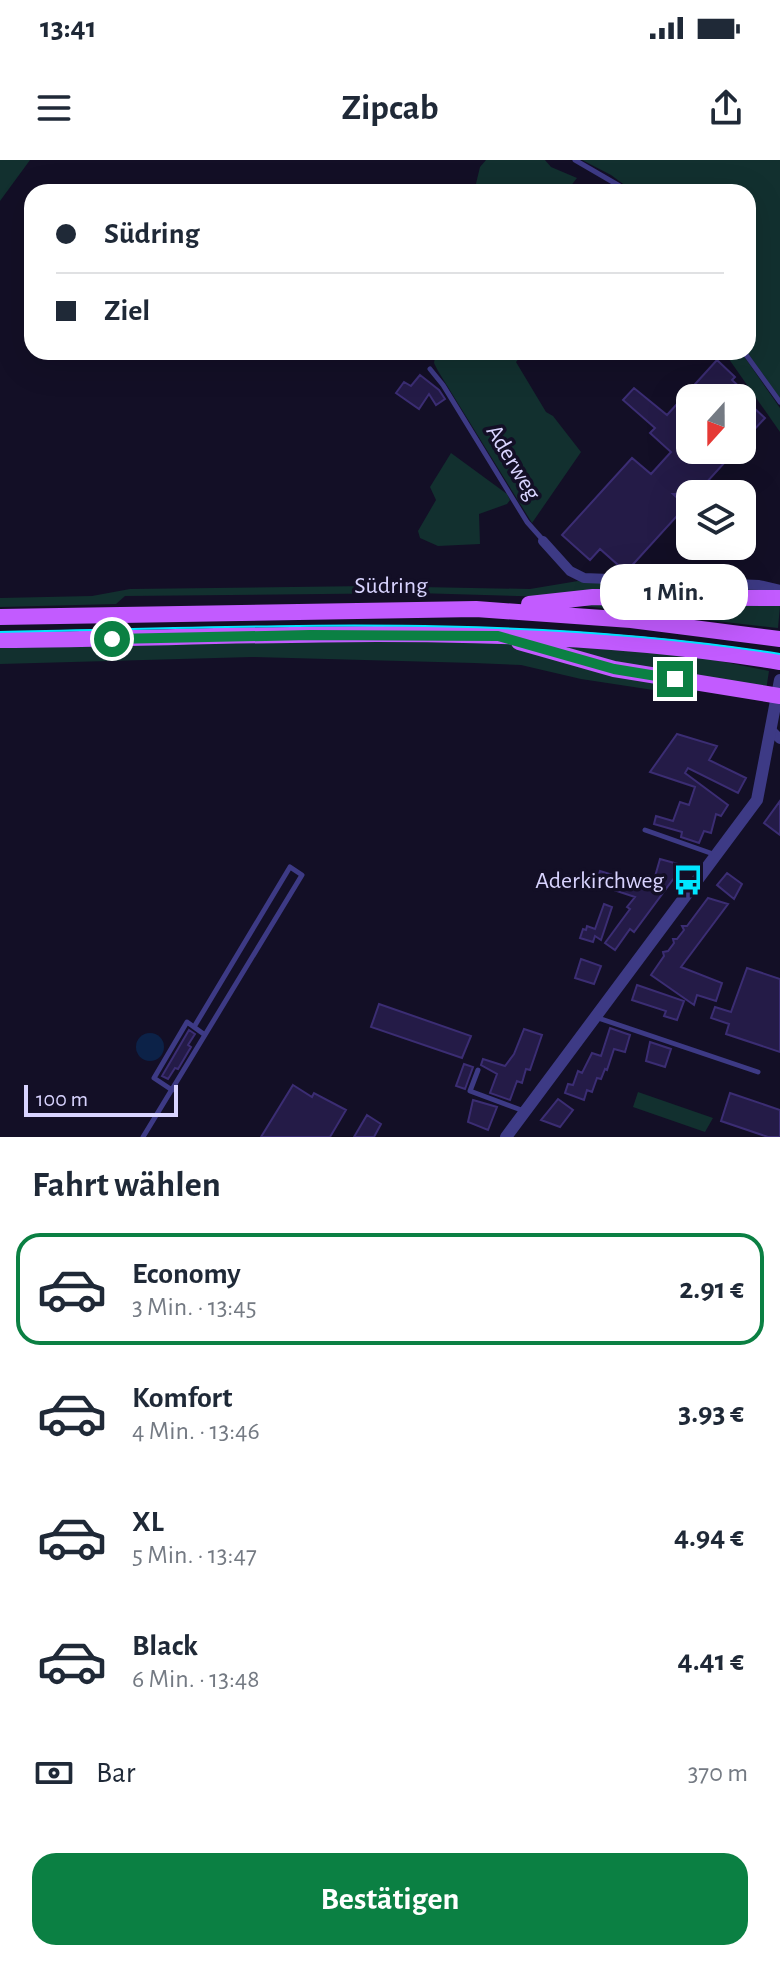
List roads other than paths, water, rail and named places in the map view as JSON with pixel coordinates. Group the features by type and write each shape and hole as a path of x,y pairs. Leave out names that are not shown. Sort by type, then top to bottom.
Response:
{"main road":[{"path":"476,609 593,597 780,598"},
{"name":"Südring","path":"0,617 476,609 631,620 780,639"},
{"name":"Südring","path":"0,640 310,635 498,636 628,642 778,662"},
{"path":"498,636 614,669 779,691"}],"street":[{"name":"Aderweg","path":"543,541 570,571 584,578 759,585 780,590"},
{"path":"506,1137 757,800 775,735 779,691"}],"lane":[{"path":"575,160 616,184"},
{"path":"750,360 780,402"},
{"name":"Aderweg","path":"430,369 443,385 527,522 543,541"},
{"path":"645,830 716,855"},
{"path":"143,1137 302,875 290,867 194,1027"},
{"path":"595,1016 758,1072"},
{"path":"172,1090 154,1078 187,1022 205,1035"},
{"path":"478,1070 470,1091 525,1111"}],"water":[{"path":"150,1033 160,1037 164,1047 160,1057 150,1061 140,1057 136,1047 140,1037"}],"tram line":[{"path":"0,632 293,626 489,628 683,641 780,654"}],"place":[{"name":"Aderkirchweg","path":"688,880"}]}
